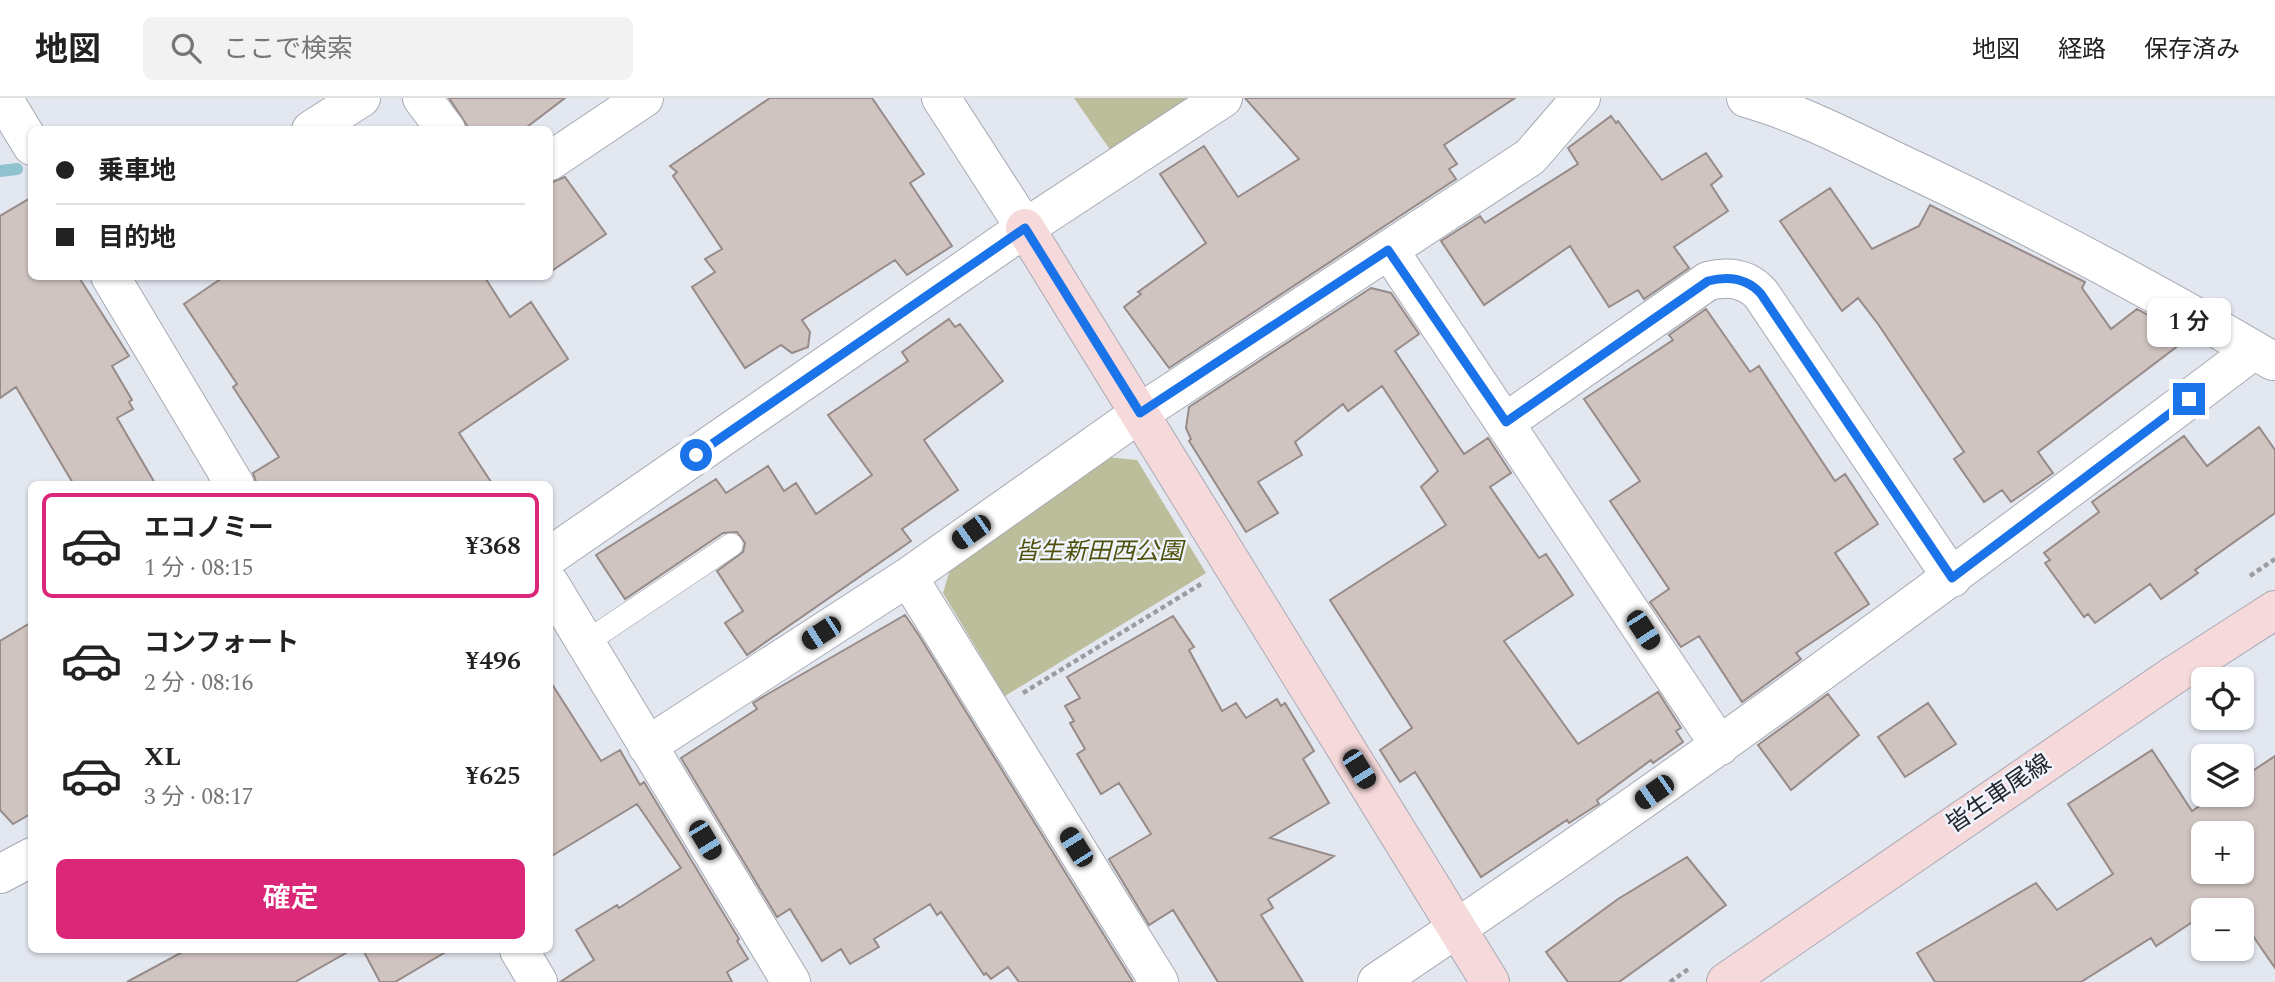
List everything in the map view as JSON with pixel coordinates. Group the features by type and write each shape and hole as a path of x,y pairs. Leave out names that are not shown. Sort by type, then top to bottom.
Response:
{"street":[{"path":"3,98 28,139"},
{"path":"317,126 361,98"},
{"path":"422,98 443,126"},
{"path":"553,159 644,98"},
{"path":"941,98 1140,413 1490,982"},
{"path":"553,554 1025,228 1223,98"},
{"path":"647,746 908,577 1140,413 1530,157 1581,98"},
{"path":"1377,982 1720,746 2264,356 1962,193 1787,110 1746,98"},
{"path":"1388,250 1506,422 1720,746"},
{"path":"1506,422 1708,281 1723,277 1745,282 1761,294 1952,578"},
{"path":"112,280 233,481"},
{"path":"908,577 1159,982"},
{"path":"553,589 791,982"},
{"name":"皆生車尾線","path":"1726,982 2159,684 2275,610"},
{"path":"0,874 28,859"},
{"path":"521,953 538,982"}],"lane":[{"path":"585,643 731,545"}],"path":[{"path":"993,712 1203,583"}],"green space":[{"path":"1074,98 1196,98 1113,154"},
{"name":"皆生新田西公園","path":"1107,457 1137,460 1206,573 1005,696 943,593 951,566"}],"building":[{"path":"449,98 565,98 528,126 467,126"},
{"path":"770,98 872,98 924,174 910,183 952,246 907,275 895,260 802,320 810,332 808,347 792,353 781,345 745,368 692,287 715,272 705,259 722,249 673,176 677,172 670,166"},
{"path":"1245,98 1515,98 1444,145 1457,164 1449,169 1456,179 1169,368 1124,307 1141,294 1138,292 1206,243 1160,174 1204,146 1238,197 1299,159"},
{"path":"1611,116 1616,123 1618,121 1662,180 1706,153 1722,176 1711,185 1728,211 1674,247 1689,268 1644,299 1638,290 1609,307 1570,246 1484,305 1441,241 1480,216 1485,223 1578,164 1568,148"},
{"path":"565,177 606,234 553,270 553,182"},
{"path":"1830,188 1872,249 1919,226 1930,205 2085,282 2082,288 2111,329 2137,309 2185,336 2181,339 2183,342 2038,452 2053,473 2011,502 2002,490 1984,502 1954,459 1964,452 1878,324 1858,298 1842,311 1780,221"},
{"path":"28,199 28,280 81,280 129,356 112,366 132,400 129,402 133,409 117,418 154,481 72,481 16,387 0,398 0,216"},
{"path":"219,280 487,280 510,317 531,302 568,359 459,433 490,481 256,481 253,473 279,457 233,387 237,384 184,304"},
{"path":"1371,288 1391,293 1419,334 1395,351 1464,454 1488,438 1511,473 1490,487 1539,558 1546,554 1573,595 1504,641 1578,744 1658,692 1681,728 1676,731 1683,742 1653,763 1651,760 1597,800 1599,804 1569,823 1567,820 1481,877 1415,772 1400,782 1380,750 1412,728 1330,600 1446,525 1421,487 1438,471 1382,386 1348,411 1343,404 1295,442 1302,455 1258,482 1278,513 1246,532 1189,441 1191,439 1186,428 1189,407"},
{"path":"1706,309 1750,372 1759,366 1835,481 1845,474 1878,524 1835,553 1869,604 1796,653 1801,659 1742,702 1699,636 1681,647 1650,602 1669,589 1610,501 1640,481 1584,399 1673,340 1669,335"},
{"path":"949,319 955,327 960,324 1003,381 924,440 958,490 902,529 911,541 747,655 725,623 743,611 717,571 743,552 745,543 737,532 723,533 625,599 596,555 716,479 726,493 768,466 784,491 796,483 816,514 872,475 828,415 908,361 902,352"},
{"path":"2259,427 2275,450 2275,513 2195,570 2198,573 2161,599 2150,584 2095,623 2088,614 2084,617 2045,563 2050,560 2044,553 2099,512 2092,502 2184,436 2207,466"},
{"path":"905,615 1133,982 1019,982 1008,967 991,979 986,973 984,975 941,912 937,915 930,904 874,939 879,947 850,964 841,949 822,961 790,909 777,917 681,758 757,709 753,703"},
{"path":"1173,616 1194,647 1189,650 1222,711 1236,703 1246,718 1277,699 1281,706 1285,703 1314,751 1303,759 1329,803 1270,838 1334,856 1268,899 1273,908 1261,915 1303,982 1218,982 1173,910 1149,925 1109,859 1151,834 1119,783 1101,794 1077,754 1085,749 1070,723 1074,721 1065,706 1080,698 1067,677"},
{"path":"28,624 28,815 13,824 0,810 0,641"},
{"path":"553,686 601,761 620,750 640,785 644,782 739,939 737,941 748,959 727,972 732,982 560,982 594,960 576,930 617,905 619,908 681,868 637,804 553,855"},
{"path":"1828,694 1859,735 1791,790 1758,745"},
{"path":"1928,703 1956,744 1905,777 1878,737"},
{"path":"2152,750 2192,811 2198,807 2254,807 2254,770 2275,756 2275,968 2254,937 2254,898 2191,898 2191,923 2156,946 2151,938 2081,982 1935,982 1917,953 2036,883 2057,910 2113,874 2068,804"},
{"path":"1687,857 1726,905 1619,982 1568,982 1546,952 1618,899"},
{"path":"180,953 346,953 295,982 127,982"},
{"path":"365,953 444,953 395,982 380,982"}],"waterway":[{"path":"0,171 17,169"}],"route":[{"path":"696,455 1025,228 1140,413 1388,250 1506,422 1708,281 1723,277 1745,282 1761,294 1952,578 2189,399"}]}
